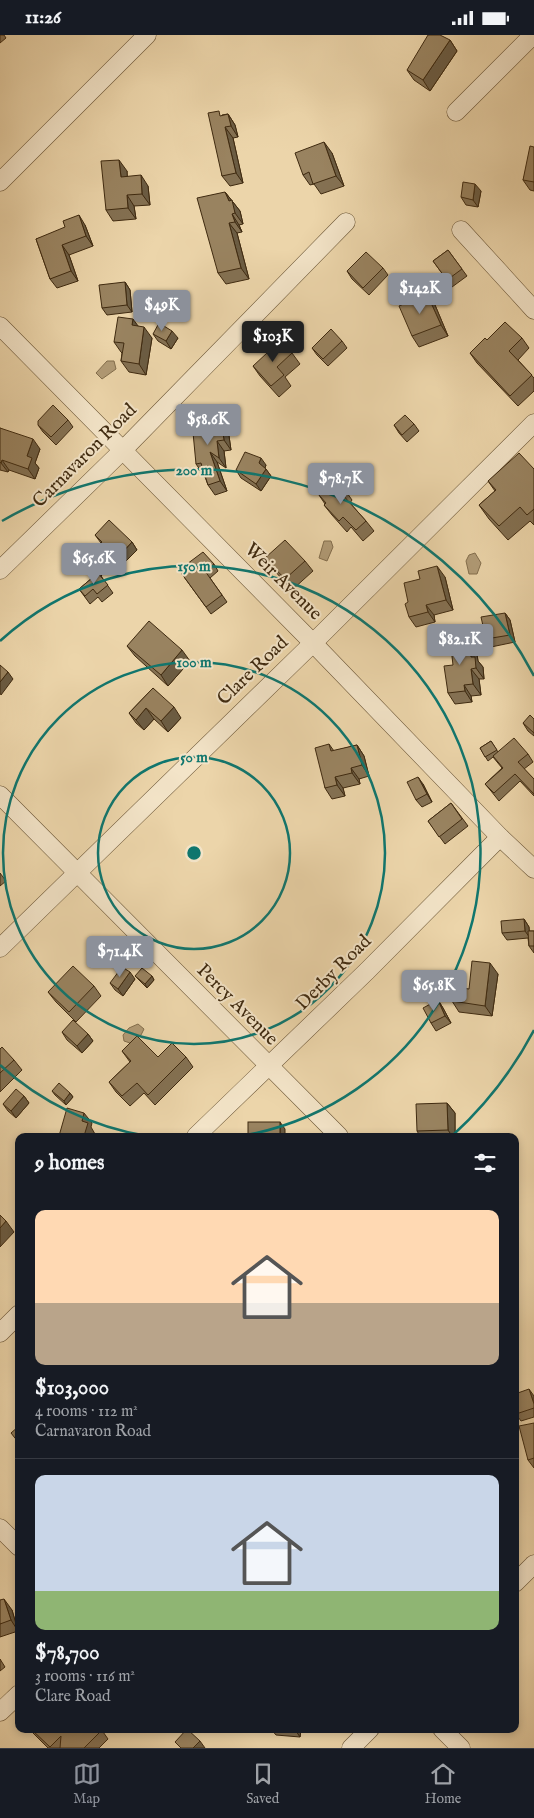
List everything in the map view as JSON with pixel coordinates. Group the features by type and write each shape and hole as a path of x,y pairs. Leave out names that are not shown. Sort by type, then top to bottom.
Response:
{"street":[{"path":"0,182 147,35"},
{"path":"456,112 533,35"},
{"name":"Carnavaron Road","path":"0,570 122,451 346,222"},
{"path":"461,230 534,309"},
{"name":"Weir Avenue","path":"0,326 313,643 500,837 534,869"},
{"name":"Clare Road","path":"0,948 313,643 534,423"},
{"name":"Percy Avenue","path":"0,795 268,1067 336,1133"},
{"name":"Derby Road","path":"199,1133 500,837"},
{"path":"0,1333 15,1317"},
{"path":"0,1528 15,1543"},
{"path":"519,1579 534,1564"},
{"path":"0,1713 15,1698"},
{"path":"351,1748 366,1733"},
{"path":"446,1733 461,1748"}],"shaded area":[{"path":"107,361 114,361 116,369 102,379 96,373"},
{"path":"324,541 331,541 333,547 327,561 319,558"},
{"path":"475,553 481,563 477,574 469,574 466,561 469,555"},
{"path":"138,1024 144,1029 141,1035 130,1043 124,1041 123,1035 129,1028"}],"building":[{"path":"428,35 440,35 450,40 423,80 407,70"},
{"path":"219,111 220,116 228,114 231,126 225,127 236,173 222,176 208,113"},
{"path":"324,142 336,176 313,184 309,172 303,175 295,153"},
{"path":"530,146 534,147 534,182 523,180"},
{"path":"119,160 121,177 141,175 142,194 127,195 128,208 106,210 101,161"},
{"path":"463,182 475,184 473,200 461,197"},
{"path":"225,192 229,201 232,200 235,213 232,214 235,222 229,223 241,268 218,273 197,198"},
{"path":"79,215 86,236 62,245 71,271 50,279 36,239 65,227 63,221"},
{"path":"448,250 462,269 447,280 433,261"},
{"path":"366,252 383,268 363,288 347,271"},
{"path":"125,282 127,305 102,308 99,285"},
{"path":"427,294 441,325 412,336 399,306"},
{"path":"118,317 133,319 132,325 144,327 139,364 121,361 124,343 114,342"},
{"path":"505,322 522,338 509,351 532,375 510,396 470,353 485,338 487,340"},
{"path":"159,323 172,331 166,341 153,334"},
{"path":"331,329 342,341 323,359 312,348"},
{"path":"281,340 292,353 277,367 284,375 271,386 253,366"},
{"path":"53,405 68,420 51,437 38,425 38,421"},
{"path":"405,415 414,424 402,435 394,425"},
{"path":"221,419 224,440 217,441 219,458 210,452 220,481 208,485 201,463 196,464 192,422"},
{"path":"0,428 33,439 27,456 32,458 28,469 2,460 0,462"},
{"path":"245,452 261,458 259,463 266,469 256,484 236,470"},
{"path":"519,453 534,469 534,509 527,515 520,507 499,526 479,505 496,490 488,481"},
{"path":"335,479 345,490 341,493 366,521 356,530 343,517 339,521 324,505 326,503 319,495"},
{"path":"109,520 132,542 118,557 113,552 95,569 85,558 102,542 95,535"},
{"path":"285,540 305,561 285,579 265,558"},
{"path":"203,552 214,564 205,571 222,595 206,607 179,570"},
{"path":"437,566 446,600 426,605 428,612 409,617 405,604 408,602 404,583 420,579 418,571"},
{"path":"98,573 108,585 97,594 93,589 85,596 79,589"},
{"path":"505,613 510,635 486,639 481,617"},
{"path":"149,621 182,650 161,675 127,646"},
{"path":"469,637 471,657 475,657 476,668 471,669 473,684 464,685 465,691 448,693 444,666 453,665 450,639"},
{"path":"0,665 8,672 0,682"},
{"path":"153,688 174,707 161,721 146,708 136,720 129,713"},
{"path":"530,715 534,719 534,733 523,723"},
{"path":"514,738 528,754 518,762 534,779 534,794 515,774 494,793 485,784 503,768 493,756"},
{"path":"491,741 497,750 485,757 480,748"},
{"path":"329,744 331,751 357,745 362,765 351,768 352,773 335,777 337,785 325,788 315,748"},
{"path":"418,777 427,794 416,800 407,782"},
{"path":"451,803 462,819 439,837 428,821"},
{"path":"524,919 525,931 502,933 501,921"},
{"path":"528,931 534,931 534,946 529,946"},
{"path":"472,961 490,963 485,1006 452,1001 454,987 469,989"},
{"path":"73,966 94,986 69,1012 48,992"},
{"path":"122,967 130,972 118,989 110,983"},
{"path":"142,968 152,976 145,984 135,976"},
{"path":"438,1000 445,1016 431,1023 423,1008"},
{"path":"73,1020 88,1034 77,1046 62,1032"},
{"path":"137,1036 158,1057 172,1043 186,1057 148,1095 137,1083 122,1096 109,1082 131,1061 122,1051"},
{"path":"2,1047 14,1060 0,1073 0,1049"},
{"path":"59,1083 70,1093 64,1101 52,1091"},
{"path":"16,1089 24,1096 11,1111 3,1104"},
{"path":"447,1103 448,1130 417,1131 416,1104"},
{"path":"67,1108 84,1113 82,1121 88,1123 85,1133 60,1133"},
{"path":"248,1122 280,1122 280,1133 248,1133"},
{"path":"0,1215 6,1221 0,1228"},
{"path":"529,1389 534,1408 519,1413 519,1393"},
{"path":"534,1423 534,1458 528,1460 519,1426"},
{"path":"15,1430 15,1438 11,1433"},
{"path":"4,1599 11,1620 0,1624 0,1600"},
{"path":"35,1733 99,1733 84,1748 60,1748 61,1736 50,1747"},
{"path":"183,1733 191,1733 200,1741 193,1748 181,1748 175,1742"}]}
